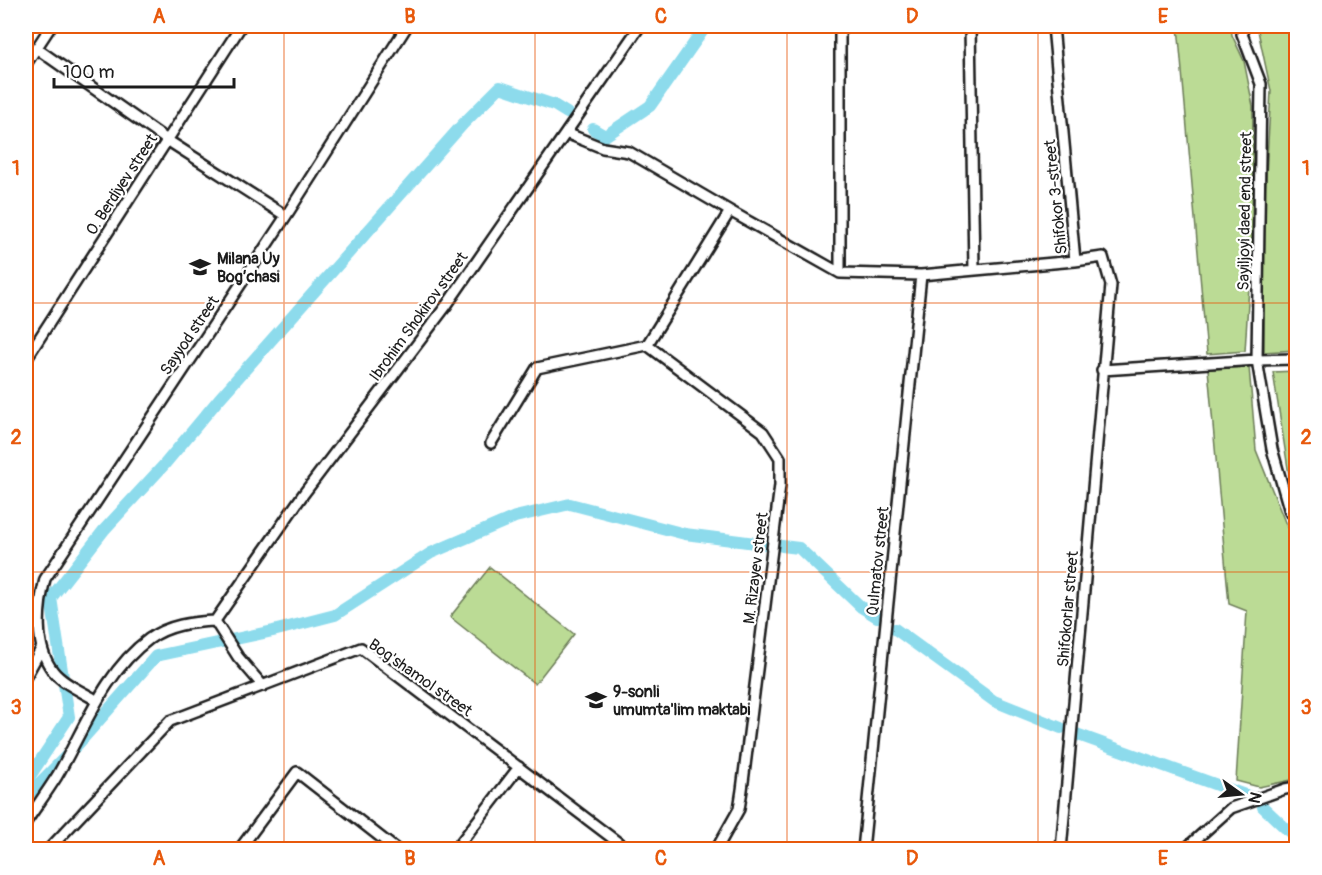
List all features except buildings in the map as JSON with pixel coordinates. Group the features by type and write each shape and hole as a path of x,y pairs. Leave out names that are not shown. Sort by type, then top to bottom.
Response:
{"street":[{"path":"26,64 51,26"},
{"name":"O. Berdiyev street","path":"26,359 241,26"},
{"name":"Sayyod street","path":"96,700 53,672 41,649 40,597 45,579 286,216 407,26"},
{"name":"Ibrohim Shokirov street","path":"215,621 302,496 447,306 640,26"},
{"path":"840,26 840,273"},
{"path":"970,26 974,270"},
{"name":"Shifokor 3-street","path":"1053,26 1075,261 1103,257 1111,285 1102,370"},
{"name":"Sayiljoyi daed end street","path":"1241,26 1261,84 1257,360 1272,449 1290,512 1296,513"},
{"path":"36,48 167,140 286,216"},
{"path":"566,133 603,148 629,152 840,273 921,275 1075,261"},
{"path":"491,443 537,368 647,345 730,211"},
{"name":"Qulmatov street","path":"863,849 921,275"},
{"name":"M. Rizayev street","path":"647,345 763,432 780,458 780,485 742,790 739,808 716,849"},
{"path":"1102,370 1296,359"},
{"name":"Shifokorlar street","path":"1060,849 1102,370"},
{"path":"26,822 56,778 96,700 129,657 149,639 169,628 193,622 215,621 238,657 263,686"},
{"name":"Bog'shamol street","path":"48,849 170,721 361,648 628,849"},
{"path":"26,676 41,649"},
{"path":"455,849 519,767"},
{"path":"239,849 297,772 397,849"},
{"path":"1184,849 1231,808 1296,787"}],"green space":[{"path":"1178,26 1231,26 1232,35 1244,61 1253,106 1252,238 1245,351 1207,354"},
{"path":"1257,26 1296,26 1296,350 1264,352 1264,210 1271,91"},
{"path":"1249,367 1256,450 1287,527 1296,532 1296,779 1259,787 1236,781 1247,611 1229,604 1208,369"},
{"path":"1296,371 1296,507 1294,507 1273,372"},
{"path":"490,567 574,634 535,684 450,617"}],"waterway":[{"path":"593,129 605,136 650,106 706,26"},
{"path":"26,782 69,717 51,598 104,530 164,465 219,399 463,124 500,87 554,105 567,113"},
{"path":"26,797 79,743 156,656 335,615 431,553 515,517 570,504 685,534 763,544"},
{"path":"782,546 799,548 861,607 877,617"},
{"path":"895,629 994,701 1061,728"},
{"path":"1076,734 1253,798"},
{"path":"1263,807 1296,838"}],"place":[{"name":"Milana Uy Bog’chasi","path":"200,267"},
{"name":"9-sonli umumta'lim maktabi","path":"596,700"}]}
